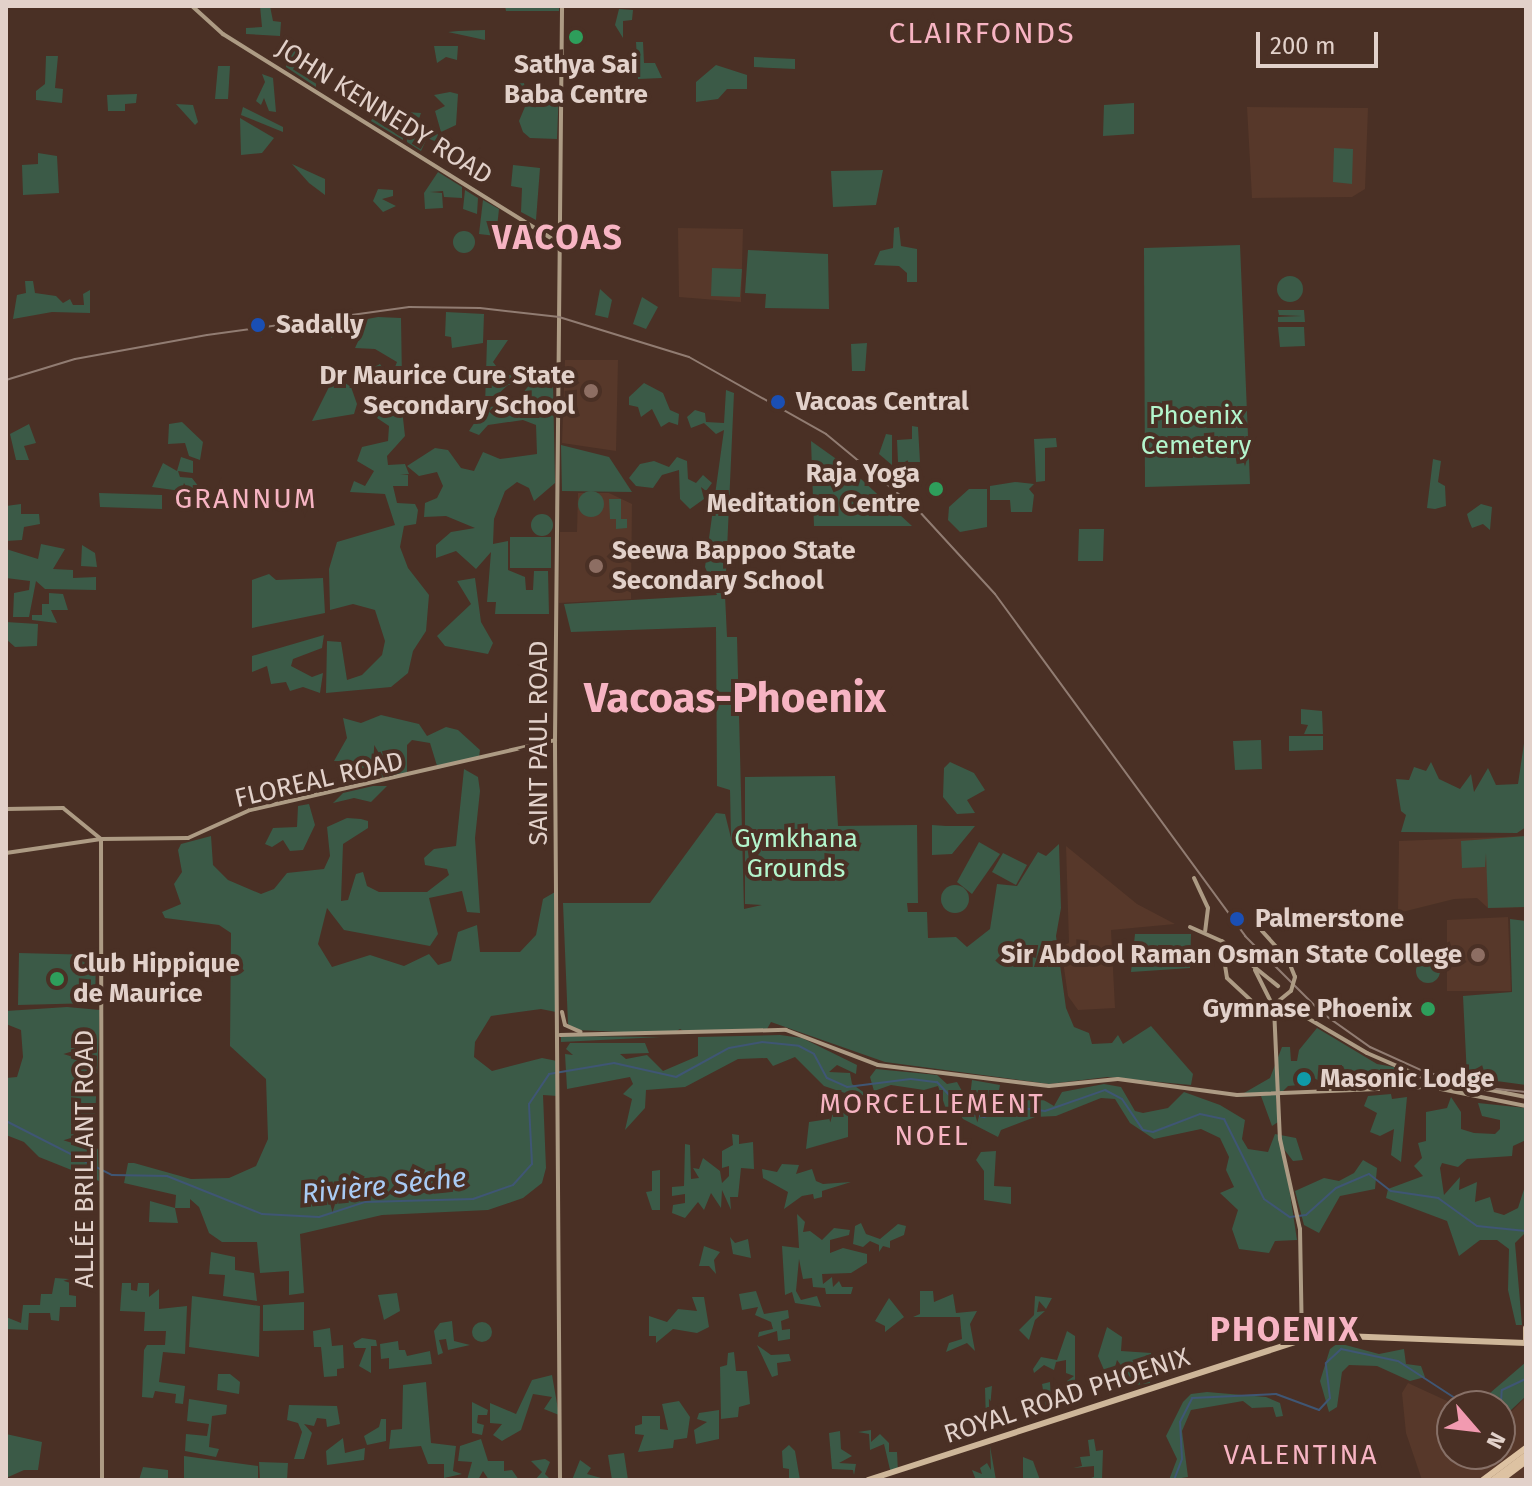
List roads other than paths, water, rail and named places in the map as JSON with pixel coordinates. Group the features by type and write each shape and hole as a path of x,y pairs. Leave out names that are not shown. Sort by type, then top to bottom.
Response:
{"highway":[{"path":"1483,1480 1526,1448"},
{"path":"1501,1477 1526,1455"},
{"path":"1493,1480 1526,1461"}],"main road":[{"name":"JOHN KENNEDY ROAD","path":"192,6 223,34 561,244"},
{"name":"SAINT PAUL ROAD","path":"560,1480 560,1035 555,740 562,6"},
{"name":"FLOREAL ROAD","path":"6,853 101,839 188,838 250,810 555,740"},
{"path":"6,809 63,808 101,839"},
{"name":"ALLÉE BRILLANT ROAD","path":"101,839 102,1480"},
{"path":"1194,878 1208,908 1205,932"},
{"path":"1190,927 1232,947 1255,970 1278,986"},
{"path":"1232,947 1224,959 1227,978 1253,1002 1276,1003 1291,991 1295,977 1288,960 1262,931"},
{"path":"1255,970 1274,1008 1280,1134"},
{"path":"559,998 563,1020 571,1030 614,1035"},
{"path":"1274,1008 1292,1009 1420,1076 1526,1097"},
{"path":"560,1035 786,1030 873,1064 903,1069 1049,1086 1118,1079 1276,1097 1280,1134 1297,1216 1302,1339"},
{"path":"1257,1094 1431,1087 1526,1106"},
{"name":"ROYAL ROAD PHOENIX","path":"868,1480 1302,1339 1331,1334 1515,1342 1525,1337"}],"waterway":[{"name":"Rivière Sèche","path":"6,1121 112,1175 167,1176 262,1214 319,1217 365,1202 473,1199 513,1185 532,1164 529,1104 549,1074 614,1063 676,1077 729,1048 762,1042 799,1046 814,1054 827,1078 847,1087 911,1079 937,1082 964,1111 984,1117 1013,1107 1045,1111 1105,1090 1122,1099 1143,1130 1153,1132 1200,1114 1224,1119 1264,1199 1290,1217 1306,1215 1336,1188 1369,1174 1391,1191 1438,1198 1477,1226 1526,1231"},
{"path":"1174,1480 1182,1459 1180,1422 1192,1398 1276,1394 1319,1410 1330,1398 1326,1363 1341,1349 1398,1361 1442,1390"},
{"path":"1502,1390 1526,1379"}],"tram line":[{"path":"6,380 75,359 207,335 409,307 480,308 559,317 689,357 826,434 918,510 995,594 1245,936 1322,1013 1370,1047 1423,1071 1478,1087 1526,1092"}],"place":[{"name":"Sathya Sai Baba Centre","path":"576,37"},
{"name":"Sadally","path":"258,325"},
{"name":"Dr Maurice Cure State Secondary School","path":"591,391"},
{"name":"Vacoas Central","path":"778,402"},
{"name":"Raja Yoga Meditation Centre","path":"936,489"},
{"name":"Seewa Bappoo State Secondary School","path":"596,566"},
{"name":"Palmerstone","path":"1237,919"},
{"name":"Sir Abdool Raman Osman State College","path":"1478,955"},
{"name":"Club Hippique de Maurice","path":"57,979"},
{"name":"Gymnase Phoenix","path":"1428,1009"},
{"name":"Masonic Lodge","path":"1304,1079"}],"district":[{"name":"CLAIRFONDS","path":"982,33"},
{"name":"VACOAS","path":"558,238"},
{"name":"GRANNUM","path":"246,499"},
{"name":"Vacoas-Phoenix","path":"735,698"},
{"name":"MORCELLEMENT NOEL","path":"932,1120"},
{"name":"PHOENIX","path":"1285,1330"},
{"name":"VALENTINA","path":"1301,1455"}],"park label":[{"name":"Phoenix Cemetery","path":"1196,431"},
{"name":"Gymkhana Grounds","path":"796,854"}]}
